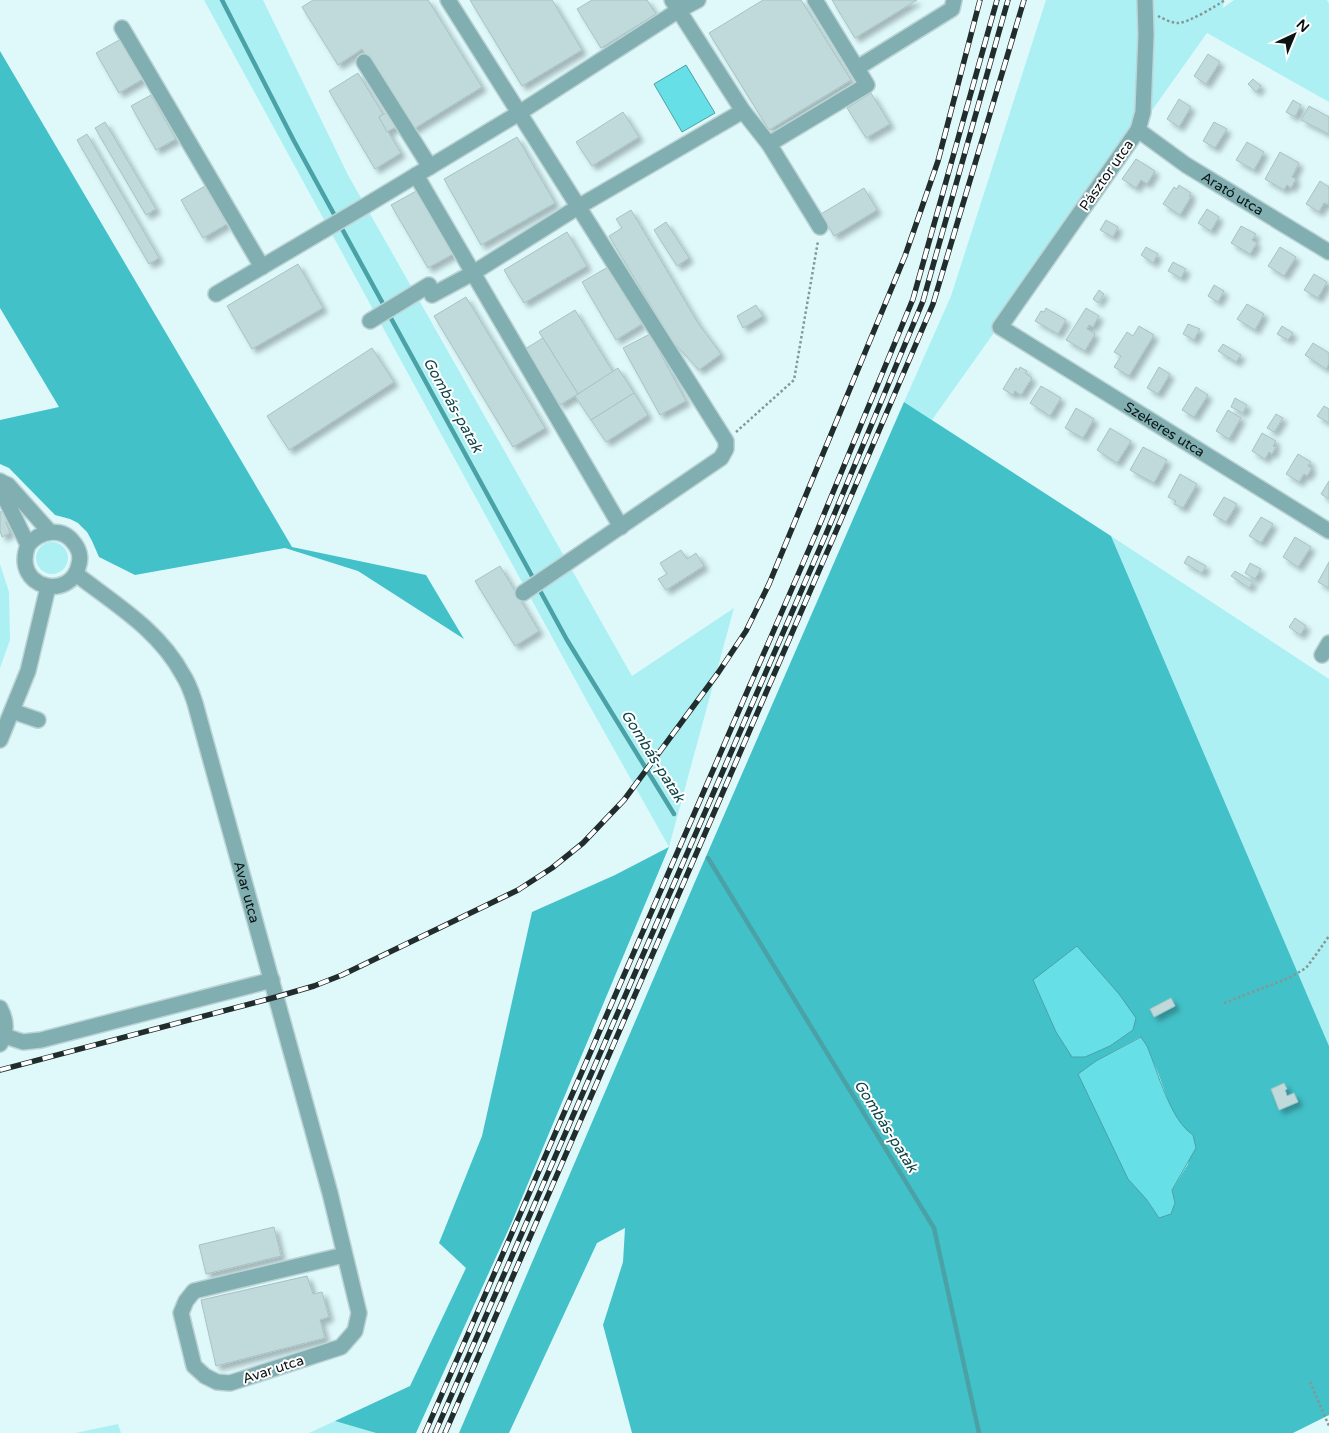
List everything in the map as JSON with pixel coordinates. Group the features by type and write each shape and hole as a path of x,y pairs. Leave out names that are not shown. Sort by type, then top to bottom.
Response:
{"street":[{"path":"448,0 726,441 726,449 721,458 523,593"},
{"path":"216,294 519,113 676,5 698,0"},
{"path":"769,144 867,85 815,0"},
{"path":"857,68 952,10 954,0"},
{"name":"Pásztor utca","path":"1000,327 1138,130 1143,112 1146,36 1145,0"},
{"path":"676,5 743,111 769,144 820,227"},
{"path":"122,28 262,267"},
{"path":"364,62 430,167"},
{"path":"370,321 428,285 432,295 473,273 578,207 743,111"},
{"name":"Arató utca","path":"1138,130 1186,165 1329,252"},
{"path":"416,175 620,526"},
{"name":"Szekeres utca","path":"1000,327 1329,531"},
{"path":"28,545 1,490 1,482 8,485 50,532"},
{"path":"50,532 59,532 74,542 80,558 76,574 64,585 56,587 48,587 32,579 27,571 25,562 25,553 28,545 34,538 50,532"},
{"name":"Avar utca","path":"76,574 147,628 167,650 184,676 195,704 330,1193 359,1313 355,1331 341,1346 230,1384 217,1382 205,1376 194,1366 181,1313 186,1301 194,1291 344,1255"},
{"path":"0,740 28,671 48,587"},
{"path":"12,711 38,720"},
{"path":"0,1008 5,1017 6,1027 2,1040 22,1042 41,1040 272,980"}],"path":[{"path":"1155,14 1168,21 1179,23 1210,11 1225,0"},
{"path":"726,441 794,380 820,227"},
{"path":"1224,1003 1289,978 1306,968 1329,936"},
{"path":"1310,1382 1329,1426"}],"shaded area":[{"path":"204,0 263,0 348,175 632,676 734,608 669,847 588,703"},
{"path":"1046,0 1224,0 1223,8 1234,0 1327,0 1329,4 1329,102 1207,33 932,420 904,402 951,296"},
{"path":"0,51 292,547 426,575 464,639 358,571 285,548 135,575 99,557 87,532 78,523 55,515 9,468 0,464 0,420 59,407 0,308"},
{"path":"686,65 715,113 682,132 654,84"},
{"path":"904,402 1111,536 1329,1046 1329,1415 1293,1433 632,1433 603,1325 623,1262 625,1228 597,1243 509,1433 459,1433 694,884","holes":["1140,1037 1159,1075 1174,1113 1185,1129 1193,1135 1188,1164 1172,1190 1175,1203 1159,1218 1147,1200 1096,1061"]},
{"path":"1111,536 1329,679 1329,1046"},
{"path":"52,542 58,543 63,547 67,552 67,564 63,569 58,573 52,574 46,573 41,569 37,564 36,558 37,552 41,547 46,543"},
{"path":"0,564 9,592 10,640 0,668"},
{"path":"669,847 511,1224 416,1433 376,1433 335,1421 410,1386 466,1268 439,1243 482,1136 532,912 615,875"},
{"path":"1077,946 1119,994 1136,1018 1133,1030 1110,1046 1085,1057 1072,1057 1056,1032 1033,980"},
{"path":"1141,1037 1147,1046 1171,1107 1185,1128 1193,1135 1196,1148 1172,1190 1175,1203 1171,1214 1159,1218 1147,1200 1128,1179 1078,1074 1096,1061"},
{"path":"335,1421 376,1433 309,1433"},
{"path":"118,1424 121,1433 75,1433"}],"building":[{"path":"313,0 428,0 482,87 412,130 362,49 338,65 302,7"},
{"path":"470,0 552,0 582,50 522,86"},
{"path":"592,0 647,0 656,14 601,48 577,9"},
{"path":"763,0 801,0 851,80 769,130 709,33"},
{"path":"832,0 917,0 855,38"},
{"path":"121,39 143,79 119,93 96,53"},
{"path":"1208,54 1220,62 1206,84 1194,76"},
{"path":"358,73 383,114 379,117 401,153 375,169 329,91"},
{"path":"1253,79 1261,86 1256,92 1248,84"},
{"path":"871,93 890,124 866,138 847,108"},
{"path":"151,95 176,139 156,150 131,106"},
{"path":"1179,99 1191,107 1179,127 1167,119"},
{"path":"1293,100 1301,105 1295,117 1286,112"},
{"path":"397,105 406,121 387,132 379,117"},
{"path":"1309,106 1329,117 1329,134 1301,120"},
{"path":"623,112 639,137 592,166 576,142"},
{"path":"105,122 156,209 146,215 95,128"},
{"path":"1214,122 1227,129 1215,148 1203,141"},
{"path":"87,134 159,258 149,264 77,140"},
{"path":"517,137 555,203 481,245 444,179"},
{"path":"1247,142 1264,152 1254,170 1236,160"},
{"path":"1280,152 1299,163 1292,177 1296,179 1291,188 1287,185 1284,190 1265,179"},
{"path":"1136,159 1155,171 1147,184 1141,180 1136,188 1122,179"},
{"path":"1320,181 1329,187 1329,205 1324,203 1319,212 1306,204"},
{"path":"1179,185 1191,193 1189,196 1191,197 1180,215 1163,204 1174,187 1177,189"},
{"path":"205,186 227,224 203,238 181,200"},
{"path":"864,188 877,210 834,236 821,214"},
{"path":"418,190 455,253 428,268 391,205"},
{"path":"1207,209 1219,217 1211,231 1198,223"},
{"path":"631,210 698,323 721,354 699,370 673,342 609,236 622,228 616,219"},
{"path":"1106,220 1118,227 1113,237 1100,230"},
{"path":"666,222 689,258 677,266 654,230"},
{"path":"1241,226 1256,234 1252,240 1257,243 1250,254 1231,243"},
{"path":"567,232 587,266 524,303 504,270"},
{"path":"1146,247 1158,254 1153,263 1141,255"},
{"path":"1280,247 1296,257 1284,276 1268,266"},
{"path":"1173,262 1186,269 1181,278 1168,271"},
{"path":"298,264 323,308 252,349 227,306"},
{"path":"608,267 642,324 616,340 582,282"},
{"path":"1314,274 1327,282 1318,298 1304,290"},
{"path":"1214,285 1224,291 1218,302 1208,296"},
{"path":"1099,290 1104,294 1098,303 1093,299"},
{"path":"466,297 545,428 513,447 434,316"},
{"path":"1247,304 1264,314 1255,330 1237,319"},
{"path":"756,305 763,316 743,328 737,316"},
{"path":"1046,308 1066,320 1058,334 1035,321 1041,311 1044,312"},
{"path":"1086,308 1099,316 1093,327 1089,325 1087,329 1095,334 1085,351 1066,340"},
{"path":"575,310 613,372 578,394 539,332"},
{"path":"1188,324 1200,329 1194,340 1183,334"},
{"path":"1139,326 1154,335 1129,376 1114,367 1121,356 1114,352 1127,332 1133,336"},
{"path":"1282,326 1293,333 1288,340 1277,334"},
{"path":"650,334 686,401 660,415 623,348"},
{"path":"543,338 578,394 560,405 525,349"},
{"path":"1313,343 1329,353 1329,364 1326,369 1305,355"},
{"path":"1223,344 1241,355 1236,362 1218,351"},
{"path":"372,348 394,382 289,450 267,416"},
{"path":"1020,367 1027,371 1025,373 1032,378 1021,395 1015,391 1013,395 1003,389 1016,368 1019,370"},
{"path":"1159,367 1170,374 1158,394 1147,388"},
{"path":"618,368 634,393 591,420 575,396"},
{"path":"1041,386 1061,398 1050,416 1030,403"},
{"path":"1196,387 1208,395 1194,417 1182,410"},
{"path":"634,393 648,415 606,442 591,420"},
{"path":"1235,398 1247,405 1243,413 1231,407"},
{"path":"1324,406 1329,409 1329,423 1317,416"},
{"path":"1076,408 1094,419 1083,438 1065,428"},
{"path":"1228,410 1241,418 1229,439 1216,431"},
{"path":"1276,414 1283,418 1274,432 1267,428"},
{"path":"1110,428 1131,441 1117,463 1097,450"},
{"path":"1262,433 1276,441 1273,446 1276,447 1272,454 1269,452 1265,459 1252,451"},
{"path":"1143,447 1167,460 1154,483 1130,470"},
{"path":"1298,454 1311,462 1308,466 1312,468 1307,476 1304,474 1299,482 1286,474"},
{"path":"1180,474 1197,484 1183,508 1174,504 1176,501 1168,497"},
{"path":"1329,481 1329,499 1321,494"},
{"path":"1224,497 1237,504 1226,522 1213,515"},
{"path":"4,510 10,533 2,537 0,531 0,512"},
{"path":"1261,517 1273,524 1261,543 1249,536"},
{"path":"1295,537 1311,547 1298,567 1283,557"},
{"path":"681,550 687,559 696,553 704,566 666,590 658,579 667,574 660,563"},
{"path":"1188,556 1206,566 1202,573 1184,563"},
{"path":"1329,562 1329,588 1318,582"},
{"path":"1250,563 1261,569 1255,579 1245,573"},
{"path":"500,566 539,631 515,646 475,581"},
{"path":"1235,571 1253,582 1249,588 1231,576"},
{"path":"1295,618 1306,626 1300,635 1289,627"},
{"path":"1171,998 1175,1006 1154,1017 1150,1009"},
{"path":"1284,1083 1287,1089 1285,1090 1287,1096 1294,1093 1298,1102 1279,1110 1271,1089"},
{"path":"274,1227 281,1256 206,1274 199,1245"},
{"path":"307,1276 313,1294 322,1292 329,1317 320,1320 325,1338 216,1366 201,1300"}],"waterway":[{"name":"Gombás-patak","path":"222,0 294,141 567,640 674,814"},
{"name":"Gombás-patak","path":"708,858 934,1228 979,1433"}],"railway":[{"path":"0,1070 276,997 314,986 342,975 518,890 552,868 583,843 624,800 718,673 746,631 769,584 905,256 938,161 980,0"},
{"path":"425,1433 817,531 913,299 997,0"},
{"path":"435,1433 826,534 923,301 1008,0"},
{"path":"445,1433 933,304 1024,0"}]}
